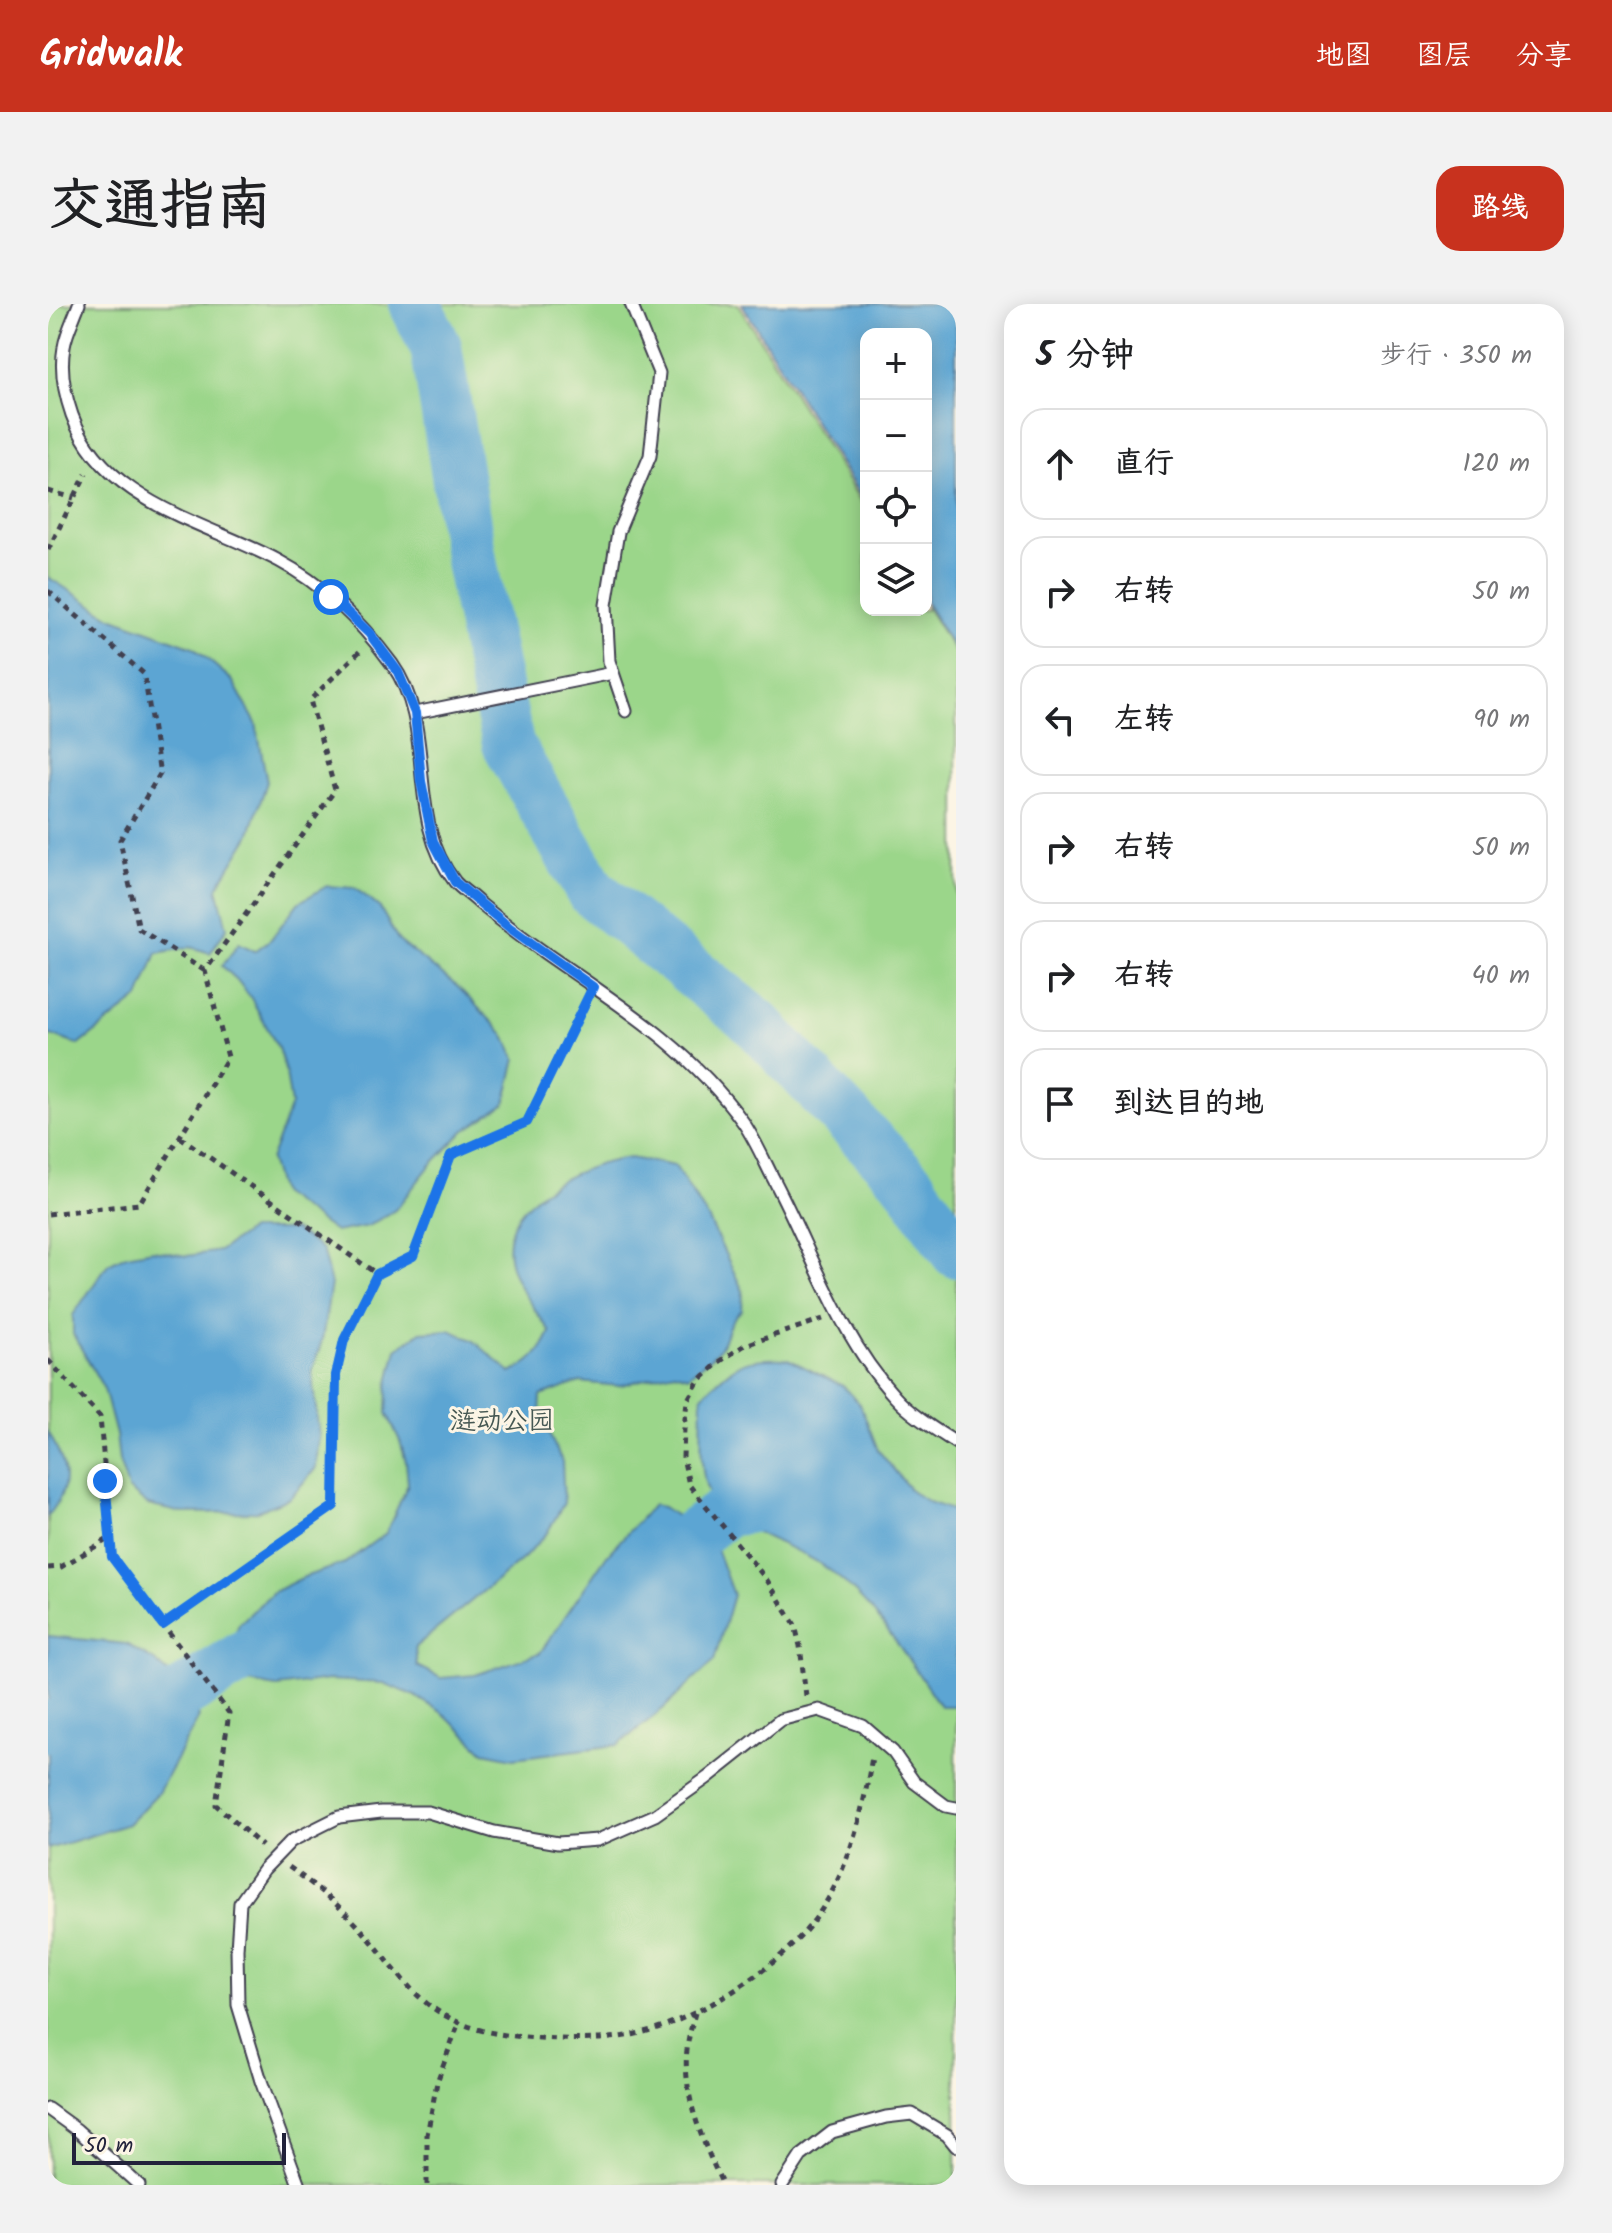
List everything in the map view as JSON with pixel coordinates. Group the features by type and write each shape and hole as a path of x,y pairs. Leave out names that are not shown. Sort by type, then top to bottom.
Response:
{"lane":[{"path":"79,304 63,348 65,396 78,433 103,465 132,491 282,562 331,597 373,638 398,672 415,713 421,781 433,841 455,882 510,928 664,1036 685,1055 744,1123 839,1314 865,1358 896,1399 956,1443"},
{"path":"626,711 609,661 606,605 618,532 650,456 659,373 631,304"},
{"path":"415,713 613,673"},
{"path":"299,2185 261,2081 238,2005 240,1903 264,1869 291,1841 339,1817 381,1812 428,1812 494,1832 558,1843 598,1840 655,1815 780,1720 819,1710 863,1726 893,1752 914,1782 946,1806 956,1808"},
{"path":"48,2109 77,2130 139,2185"},
{"path":"782,2185 801,2156 832,2132 886,2117 912,2114 947,2135 956,2146"}],"path":[{"path":"48,550 96,455"},
{"path":"48,491 74,498"},
{"path":"48,591 144,674 160,774 120,840 139,929 205,971 228,1057 139,1204 48,1214"},
{"path":"205,971 335,790 310,700 373,638"},
{"path":"163,1625 334,1506 336,1375 344,1340 377,1274 413,1256 451,1155 527,1122 593,987"},
{"path":"180,1137 377,1274"},
{"path":"807,1713 795,1625 767,1580 734,1538 701,1504 689,1485 683,1457 687,1401 698,1382 745,1345 839,1314"},
{"path":"48,1360 100,1417 112,1557 229,1713 216,1805 275,1857 325,1892 420,1999 459,2022 492,2035 582,2041 637,2034 735,1993 784,1953 819,1913 847,1858 866,1796 875,1736"},
{"path":"48,1568 61,1567 110,1538"},
{"path":"695,2012 686,2052 689,2095 723,2185"},
{"path":"427,2185 427,2135 434,2095 459,2022"}],"green space":[{"name":"涟动公园","path":"48,304 738,304 860,500 860,616 932,616 956,654 956,2185 48,2185"}],"water":[{"path":"742,304 956,304 956,652 932,613 932,328 860,328 860,495"},
{"path":"48,577 111,617 193,647 232,680 256,723 267,782 249,836 217,888 227,928 210,953 191,947 157,953 139,998 79,1045 48,1034"},
{"path":"327,886 355,888 380,908 399,941 458,987 504,1034 516,1059 505,1104 464,1131 430,1166 395,1210 368,1226 335,1232 280,1193 270,1160 291,1105 286,1073 278,1048 251,998 222,966 239,943 255,951 271,939 298,903"},
{"path":"630,1158 675,1166 708,1218 743,1291 742,1310 729,1326 719,1349 688,1376 675,1372 618,1386 580,1382 541,1396 540,1415 562,1461 564,1503 547,1533 524,1558 415,1647 417,1666 441,1678 475,1675 540,1653 607,1555 653,1505 663,1507 682,1520 692,1518 714,1543 733,1595 714,1661 664,1708 618,1745 514,1758 484,1752 444,1714 415,1696 383,1683 328,1680 277,1687 248,1682 229,1666 227,1655 239,1624 273,1592 345,1563 386,1533 408,1484 400,1441 387,1413 388,1386 397,1349 420,1332 450,1330 473,1340 511,1373 530,1361 550,1332 524,1294 512,1269 508,1246 514,1225 526,1206 565,1178"},
{"path":"250,1230 294,1230 322,1249 331,1284 322,1340 312,1372 319,1435 316,1468 290,1498 256,1512 182,1513 148,1505 128,1489 104,1389 73,1334 73,1315 108,1264 126,1255 153,1250 187,1256 219,1251"},
{"path":"788,1359 843,1386 860,1404 878,1450 912,1492 929,1502 952,1510 956,1508 956,1706 940,1706 891,1634 863,1601 832,1572 739,1521 709,1493 702,1460 702,1395 731,1369 748,1361"},
{"path":"48,1431 63,1465 65,1484 48,1516"},
{"path":"48,1636 126,1644 156,1662 189,1691 199,1717 158,1793 128,1824 48,1849"}],"waterway":[{"path":"415,304 436,347 472,566 508,744 591,891 756,1023 908,1182 956,1252"},
{"path":"652,1578 671,1551 727,1511 775,1503 795,1514"},
{"path":"48,1726 116,1722 156,1710 274,1638 290,1642"}],"route":[{"path":"105,1481 112,1557 163,1625 334,1506 336,1375 344,1340 377,1274 413,1256 451,1155 527,1122 593,987 510,928 455,882 433,841 421,781 415,713 398,672 369,633 331,597"}]}
